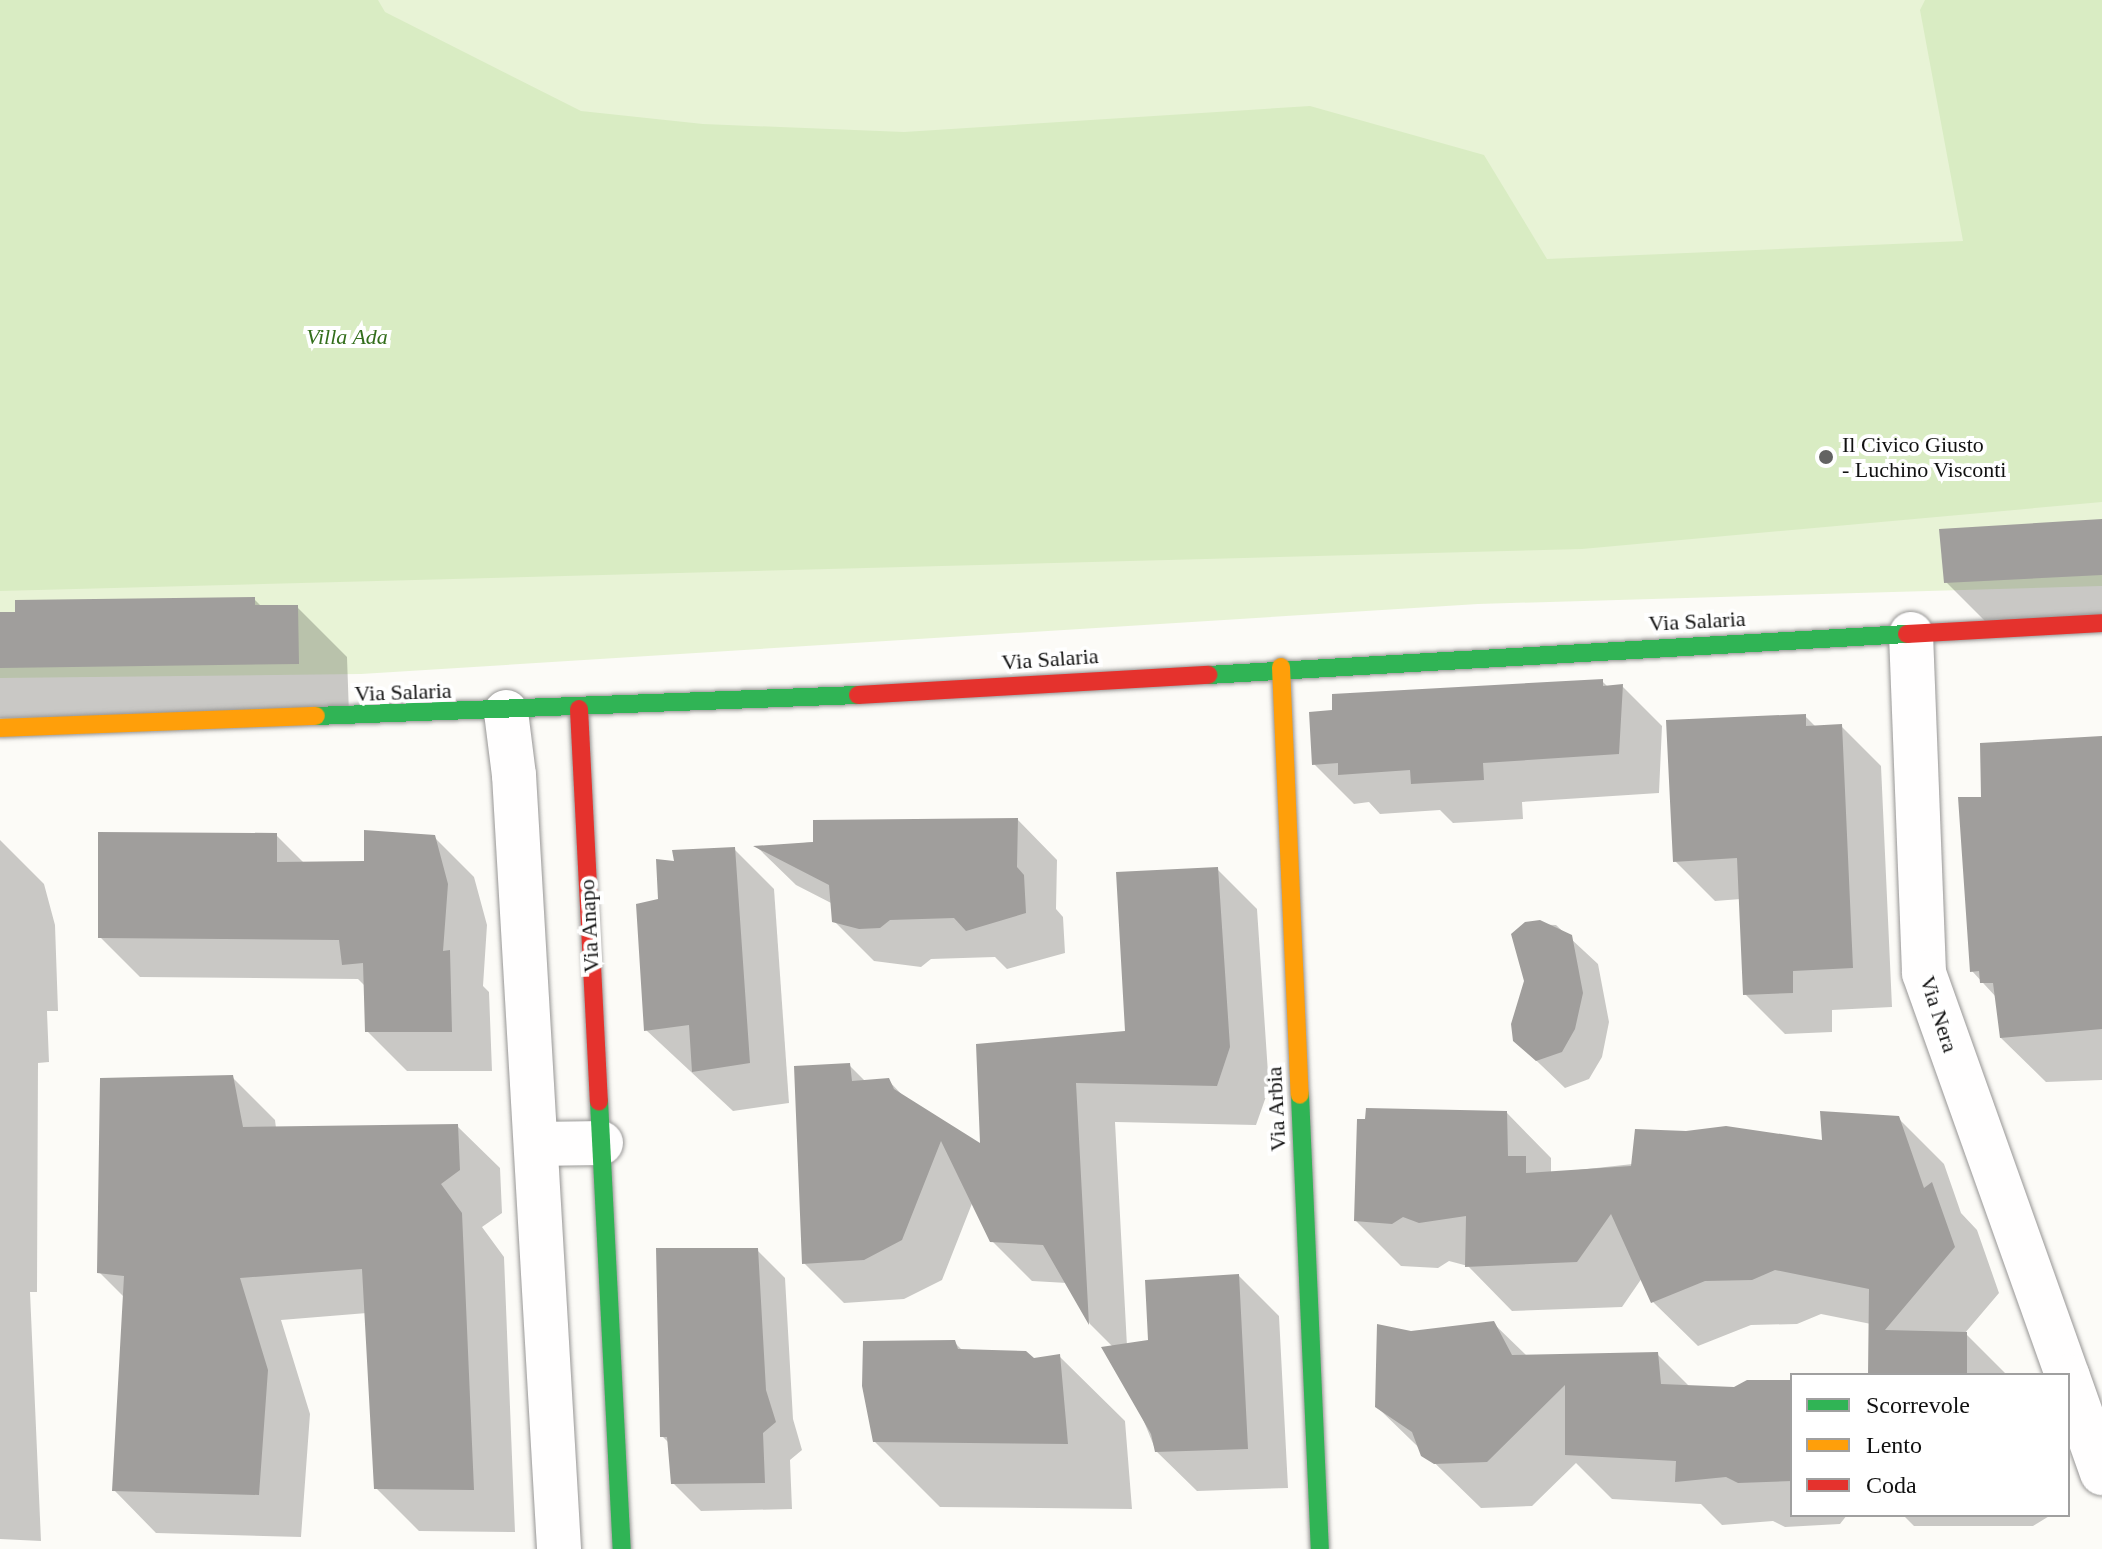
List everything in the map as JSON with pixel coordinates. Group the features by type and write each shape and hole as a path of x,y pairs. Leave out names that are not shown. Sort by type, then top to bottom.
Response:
{"main road":[{"name":"Via Salaria","path":"0,728 579,709 2102,623"},
{"name":"Via Arbia","path":"1281,667 1320,1549"},
{"name":"Via Anapo","path":"579,709 622,1549"}],"street":[{"name":"Via Nera","path":"1911,634 1924,973 2067,1373"},
{"path":"506,712 514,775 559,1549"},
{"path":"536,1144 601,1143"},
{"name":"Via Nera","path":"2070,1382 2102,1473"}],"green space":[{"name":"Villa Ada","path":"0,0 2102,0 2102,586 1478,604 361,674 0,678"},
{"name":"Villa Ada","path":"0,0 378,0 385,12 581,111 703,124 904,132 1310,106 1484,155 1547,259 1963,241 1920,10 1925,0 2102,0 2102,502 1582,549 0,591"}],"building":[{"path":"2102,519 2102,575 1944,583 1939,529"},
{"path":"255,597 255,605 298,605 299,664 0,668 0,612 15,612 15,600"},
{"path":"1603,679 1603,686 1623,684 1619,754 1483,763 1484,780 1411,784 1410,770 1338,775 1338,763 1312,765 1309,712 1332,710 1332,694"},
{"path":"1806,714 1806,726 1842,724 1853,968 1793,971 1793,993 1743,995 1737,858 1673,862 1666,720"},
{"path":"2102,736 2102,1029 2000,1038 1993,983 1980,983 1979,971 1970,972 1958,797 1981,797 1980,743"},
{"path":"1018,818 1017,867 1024,875 1026,913 966,931 954,918 890,920 880,928 859,929 832,922 829,885 753,846 813,842 813,820"},
{"path":"364,830 435,835 448,884 443,951 450,950 452,1032 365,1032 363,963 342,965 339,940 98,938 98,832 277,833 277,862 364,861"},
{"path":"735,847 750,1063 692,1072 689,1025 644,1031 636,904 658,899 656,859 674,861 672,850"},
{"path":"1218,867 1230,1047 1217,1086 1076,1083 1089,1325 1043,1245 990,1242 941,1141 902,1240 864,1260 802,1264 794,1066 850,1063 852,1081 889,1078 894,1089 980,1143 976,1044 1125,1031 1116,872"},
{"path":"1540,920 1572,935 1583,993 1575,1029 1562,1052 1536,1061 1513,1041 1511,1024 1524,981 1511,934 1525,922"},
{"path":"233,1075 243,1127 458,1124 460,1170 441,1184 462,1213 474,1490 374,1489 362,1269 240,1278 268,1370 259,1495 112,1491 124,1276 97,1273 100,1078"},
{"path":"1366,1108 1507,1111 1508,1156 1526,1156 1526,1173 1631,1166 1635,1129 1686,1131 1726,1126 1822,1140 1820,1111 1899,1116 1924,1188 1932,1182 1955,1247 1885,1330 1967,1332 1967,1373 1868,1373 1869,1289 1775,1270 1752,1280 1705,1281 1651,1303 1611,1214 1577,1262 1465,1267 1466,1216 1419,1223 1403,1217 1392,1224 1354,1221 1357,1119 1365,1119"},
{"path":"656,1248 758,1248 766,1390 776,1422 763,1433 765,1483 671,1484 667,1437 660,1437"},
{"path":"1239,1274 1248,1449 1155,1452 1151,1434 1101,1347 1148,1340 1145,1280"},
{"path":"1494,1321 1512,1355 1658,1352 1661,1384 1734,1387 1747,1380 1790,1380 1790,1481 1738,1483 1726,1477 1675,1482 1676,1461 1565,1455 1565,1385 1487,1462 1434,1464 1421,1456 1412,1432 1375,1407 1377,1324 1411,1331"},
{"path":"955,1340 958,1349 1026,1351 1034,1358 1060,1354 1068,1444 873,1442 862,1386 863,1341"}],"traffic: fast":[{"path":"1208,675 1907,634"},
{"path":"316,716 858,695"},
{"path":"1300,1095 1320,1549"},
{"path":"599,1101 622,1549"}],"traffic: slow":[{"path":"1281,667 1300,1095"},
{"path":"0,728 316,716"}],"traffic: jam":[{"path":"1907,634 2102,623"},
{"path":"858,695 1208,675"},
{"path":"579,709 599,1101"}],"place":[{"name":"Il Civico Giusto - Luchino Visconti","path":"1826,457"}]}
